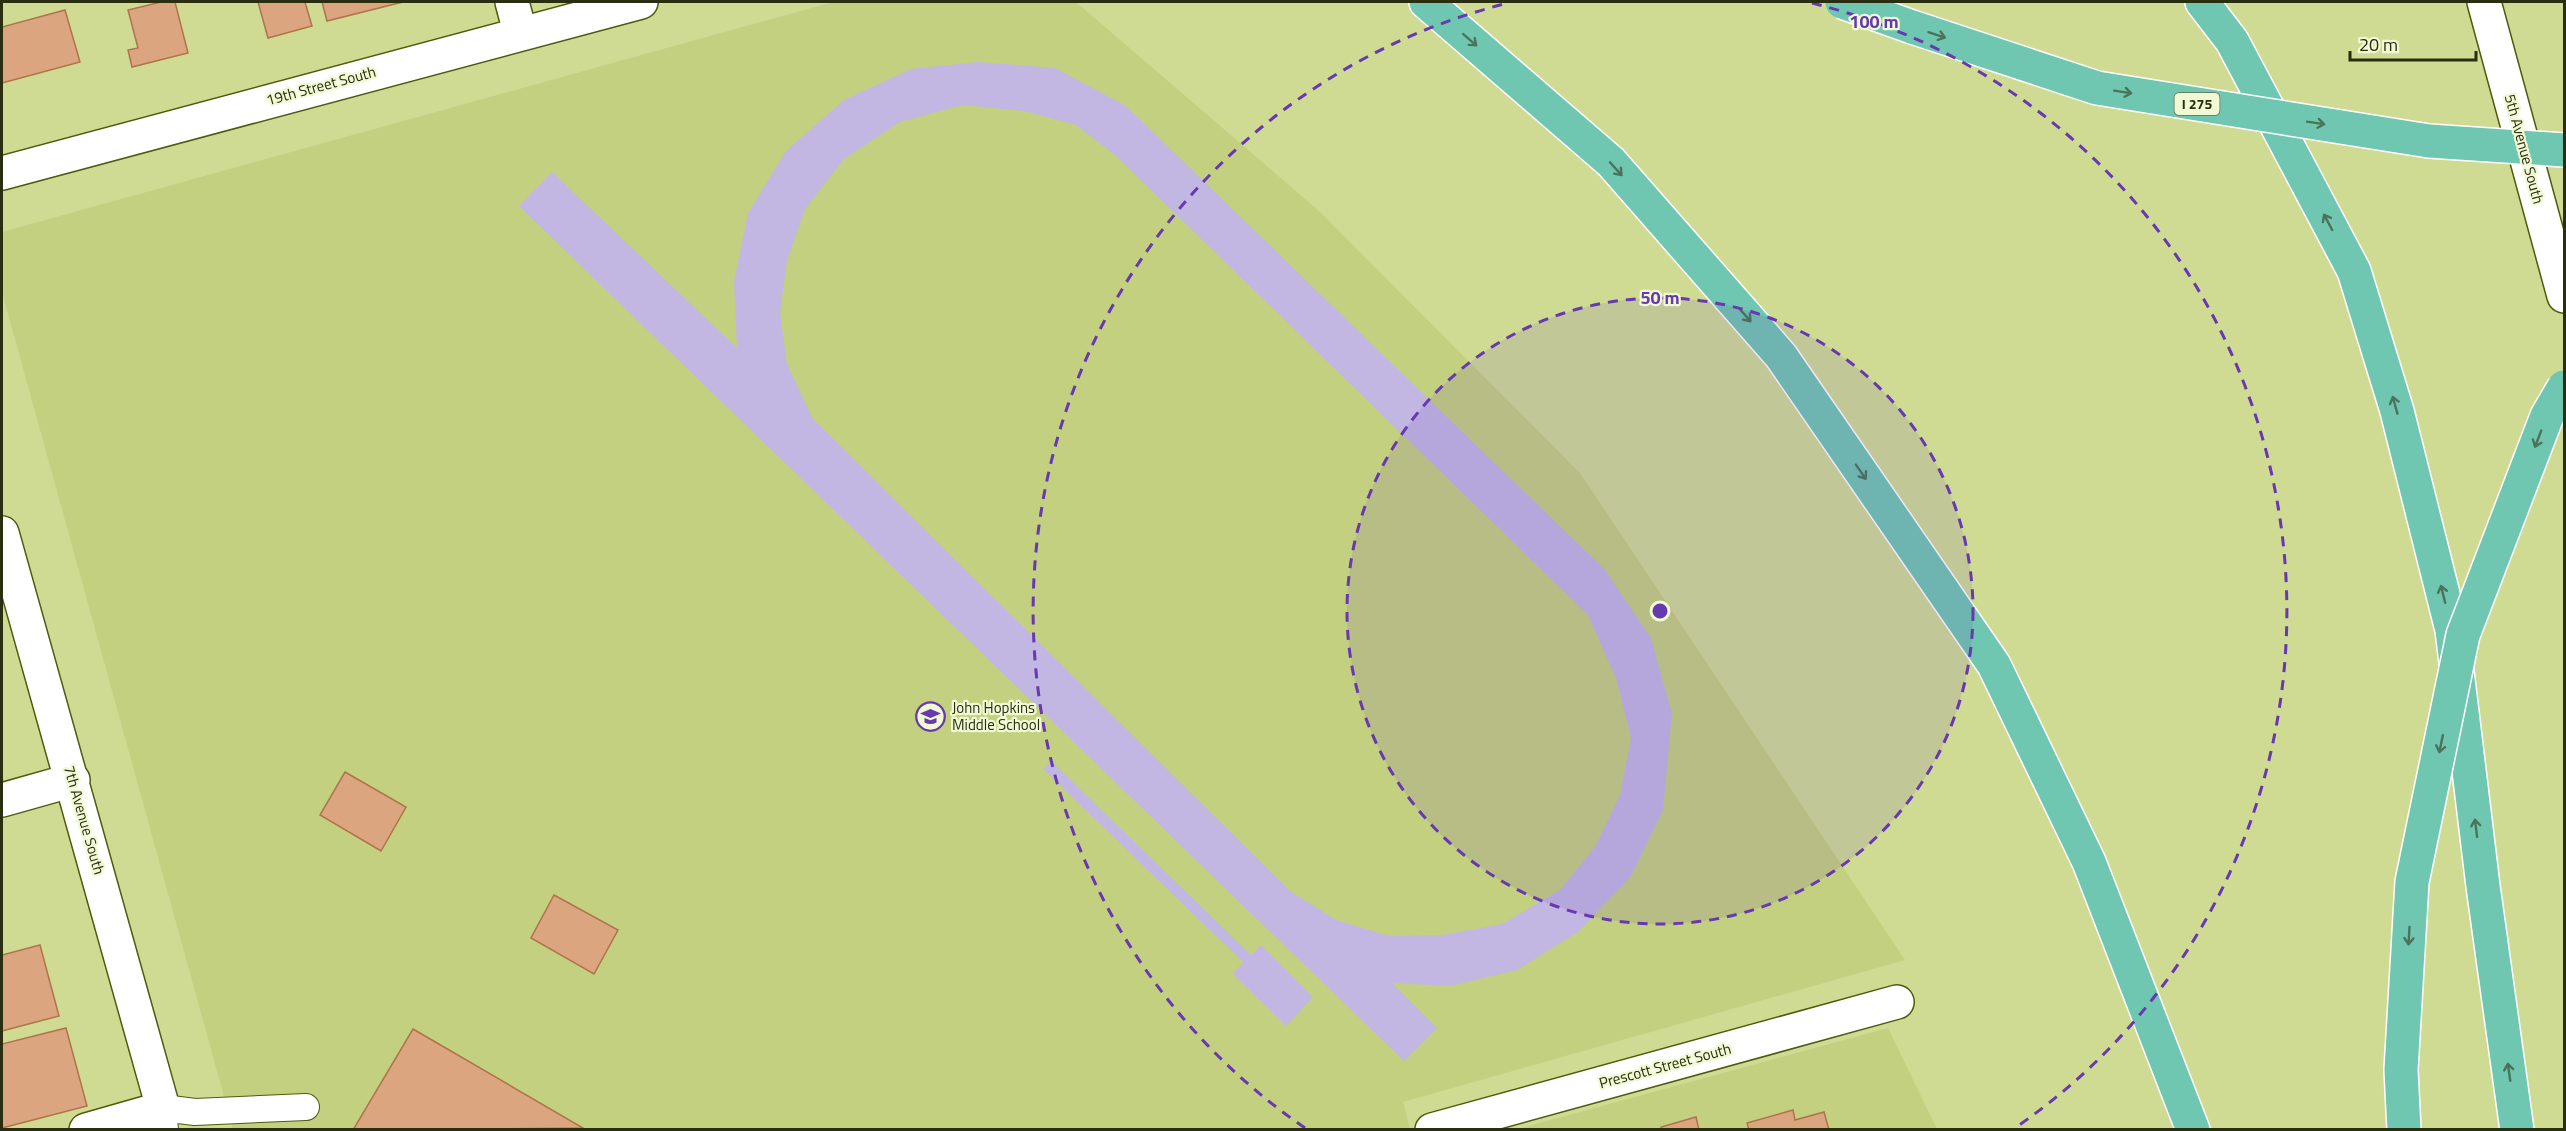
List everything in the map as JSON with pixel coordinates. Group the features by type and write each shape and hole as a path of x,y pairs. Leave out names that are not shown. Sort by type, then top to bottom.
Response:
{"highway":[{"path":"1426,2 1611,162 1781,356 1994,665 2089,862 2193,1130"},
{"name":"I 275","path":"1842,2 2097,88 2429,141 2565,150"},
{"path":"2202,2 2232,41 2354,271 2397,411 2452,630 2483,886 2517,1130"},
{"path":"2404,1130 2401,1070 2412,882 2463,635 2547,416 2565,387"}],"street":[{"name":"19th Street South","path":"2,173 516,17 641,2"},
{"name":"5th Avenue South","path":"2484,2 2565,296"},
{"name":"7th Avenue South","path":"2,532 73,780 164,1119"},
{"path":"2,800 73,780"},
{"name":"Prescott Street South","path":"1432,1130 1479,1123 1898,1002"},
{"path":"86,1130 164,1119"}],"lane":[{"path":"164,1119 195,1112 306,1107"}],"shaded area":[{"name":"John Hopkins Middle School","path":"833,2 1076,2 1319,211 1580,473 1905,960 1403,1102 1410,1129 233,1129 2,292 2,232"},
{"path":"978,62 1055,68 1126,106 1605,570 1651,638 1672,714 1663,810 1631,876 1578,932 1517,970 1450,986 1392,983 1437,1028 1404,1061 519,206 552,172 737,348 734,281 748,213 786,151 844,100 911,69","holes":["962,105 1024,111 1076,125 1115,155 1588,615 1616,678 1631,738 1620,795 1595,847 1560,890 1502,924 1443,935 1389,936 1336,920 1290,891 813,419 787,364 780,313 787,260 805,209 844,159 900,122"]},
{"path":"1051,761 1251,955 1261,945 1313,997 1286,1026 1233,974 1243,962 1043,769"},
{"path":"1888,1028 1937,1129 1514,1130"}],"building":[{"path":"161,2 175,2 188,53 132,67 128,50 138,48 128,10"},
{"path":"258,2 305,2 312,26 268,38"},
{"path":"322,2 403,2 327,21"},
{"path":"65,10 80,62 2,83 2,27"},
{"path":"345,772 406,807 381,851 320,815"},
{"path":"554,895 618,930 594,974 531,938"},
{"path":"40,945 59,1016 2,1031 2,955"},
{"path":"66,1028 87,1106 2,1128 2,1044"},
{"path":"413,1029 583,1128 353,1130"},
{"path":"413,1029 583,1128 353,1130"},
{"path":"1793,1110 1795,1120 1824,1112 1829,1130 1749,1130 1747,1123"},
{"path":"1696,1117 1699,1130 1661,1130 1661,1127"}],"place":[{"name":"John Hopkins Middle School","path":"931,717"}]}
